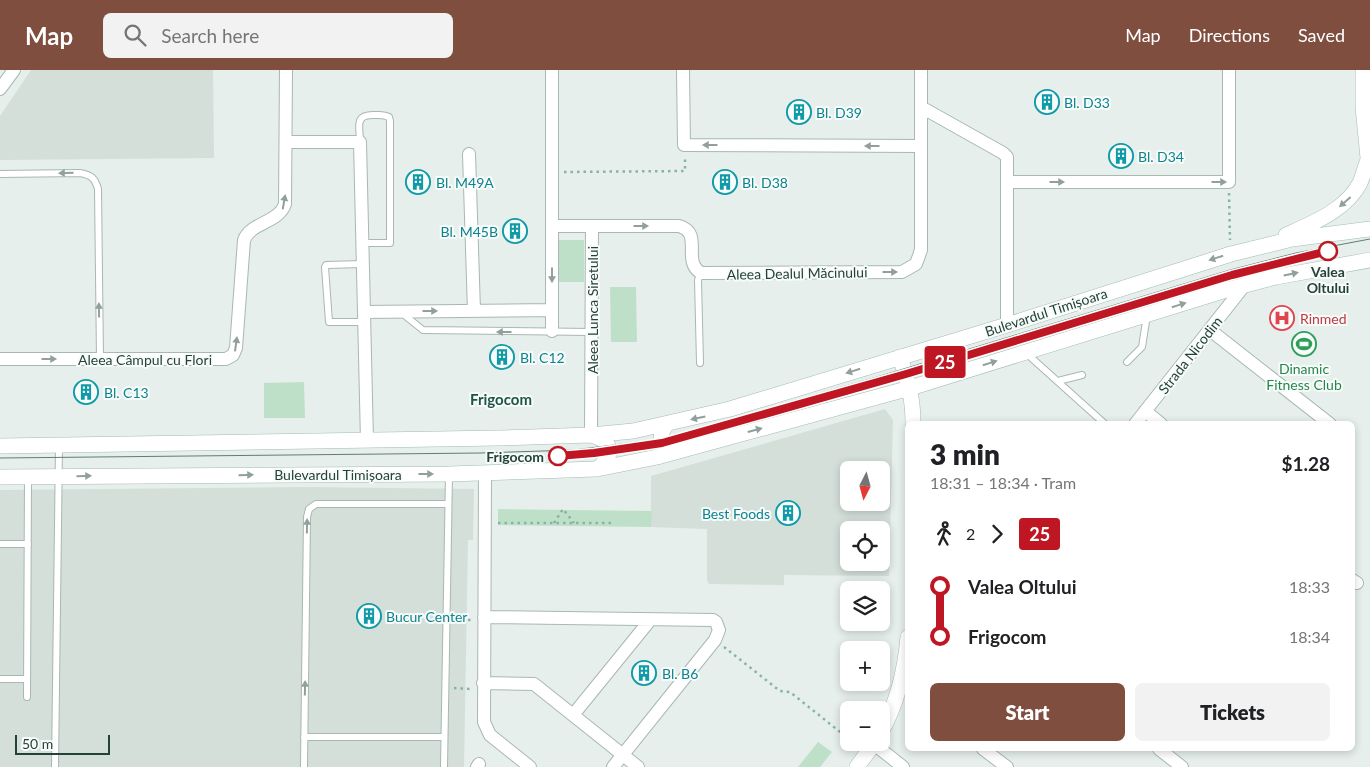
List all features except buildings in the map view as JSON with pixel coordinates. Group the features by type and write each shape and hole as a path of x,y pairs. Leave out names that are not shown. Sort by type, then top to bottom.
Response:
{"main road":[{"path":"1363,70 1362,97 1370,177"},
{"path":"1369,70 1370,78"},
{"path":"1263,246 1326,215 1344,203 1360,183 1368,160"},
{"name":"Bulevardul Timișoara","path":"0,446 367,441 592,435 633,431 730,409 1007,325 1230,254 1325,234 1370,230"},
{"name":"Bulevardul Timișoara","path":"0,477 448,474 597,469 640,461 910,388 1244,286 1292,274 1370,260"},
{"path":"900,357 910,388 913,404 913,421"},
{"path":"667,424 662,431 660,439 664,446 674,452"},
{"path":"592,435 603,440 608,446 607,460 597,469"},
{"path":"890,713 905,686"},
{"path":"857,767 868,751"}],"street":[{"path":"0,89 14,70"},
{"name":"Aleea Câmpul cu Flori","path":"0,359 226,359 233,355 236,348 244,240 247,233 284,210 287,142 286,70"},
{"path":"552,70 552,331"},
{"path":"683,70 684,145 921,146"},
{"name":"Aleea Dealul Măcinului","path":"701,273 902,272 916,264 921,250 921,70"},
{"path":"1008,182 1229,182 1229,70"},
{"path":"921,107 1003,153 1008,161 1007,325"},
{"path":"287,142 360,142 367,441"},
{"path":"469,154 474,311"},
{"name":"Aleea Lunca Siretului","path":"552,226 592,226 592,435"},
{"path":"592,226 679,226 686,228 690,231 692,239 692,263 695,270 701,273"},
{"name":"Strada Nicodim","path":"1138,421 1244,286"},
{"path":"365,317 400,311 552,310"},
{"path":"1210,330 1326,421"},
{"path":"1146,411 1158,421"},
{"path":"485,473 483,713 486,729 496,740 530,767"},
{"path":"484,619 713,620 719,630 715,640 613,767"},
{"path":"572,715 651,619"},
{"path":"483,686 534,684 638,767"},
{"path":"888,751 902,767"},
{"path":"986,751 1007,767"},
{"path":"1162,751 1182,767"}],"lane":[{"path":"360,142 359,120 361,117 364,115 385,115 389,117 390,243 363,243"},
{"path":"0,174 80,173 89,175 95,180 98,189 100,359"},
{"path":"363,264 326,265 325,286 329,322 365,317"},
{"path":"700,363 698,280 701,273"},
{"path":"400,311 423,330 592,332"},
{"path":"1127,362 1142,347 1147,315"},
{"path":"1025,352 1102,421"},
{"path":"1058,381 1082,375"},
{"path":"55,767 59,445"},
{"path":"444,767 448,474"},
{"path":"27,697 28,477"},
{"path":"304,767 307,517 309,509 316,504 448,504"},
{"path":"0,544 28,544"},
{"path":"0,678 27,679"},
{"path":"304,737 444,737"}],"path":[{"path":"552,172 685,171 684,145"},
{"path":"1229,182 1230,254"},
{"path":"554,523 563,510 574,523"},
{"path":"484,523 614,523"},
{"path":"446,620 484,619"},
{"path":"715,640 780,691 790,692 840,732"},
{"path":"445,688 483,686"}],"shaded area":[{"path":"31,70 213,70 214,158 0,160 0,116"},
{"path":"885,409 893,420 890,537 890,521 840,521 840,571 889,571 889,576 784,575 784,585 709,584 707,580 707,529 651,527 651,476"},
{"path":"303,487 474,489 473,540 468,540 464,767 0,767 0,490"}],"green space":[{"path":"559,240 584,240 584,282 559,282"},
{"path":"610,287 636,287 637,342 611,342"},
{"path":"304,382 305,418 264,418 264,383"},
{"path":"498,509 652,511 651,527 498,525"},
{"path":"818,742 832,752 820,767 798,767"}],"tram line":[{"path":"0,458 480,453 574,450 661,439 877,377 1230,270 1296,253 1370,239"},
{"name":"25","path":"558,456 662,443 906,374 1232,275 1328,251"}],"place":[{"name":"Bl. D33","path":"1047,102"},
{"name":"Bl. D39","path":"799,112"},
{"name":"Bl. D34","path":"1121,156"},
{"name":"Bl. M49A","path":"418,182"},
{"name":"Bl. D38","path":"725,182"},
{"name":"Bl. M45B","path":"515,231"},
{"name":"Valea Oltului","path":"1328,251"},
{"name":"Rinmed","path":"1282,318"},
{"name":"Dinamic Fitness Club","path":"1304,344"},
{"name":"Bl. C12","path":"502,357"},
{"name":"Bl. C13","path":"86,392"},
{"name":"Frigocom","path":"558,456"},
{"name":"Best Foods","path":"788,513"},
{"name":"Bucur Center","path":"369,616"},
{"name":"Bl. B6","path":"644,673"}],"district":[{"name":"Frigocom","path":"501,399"}]}
